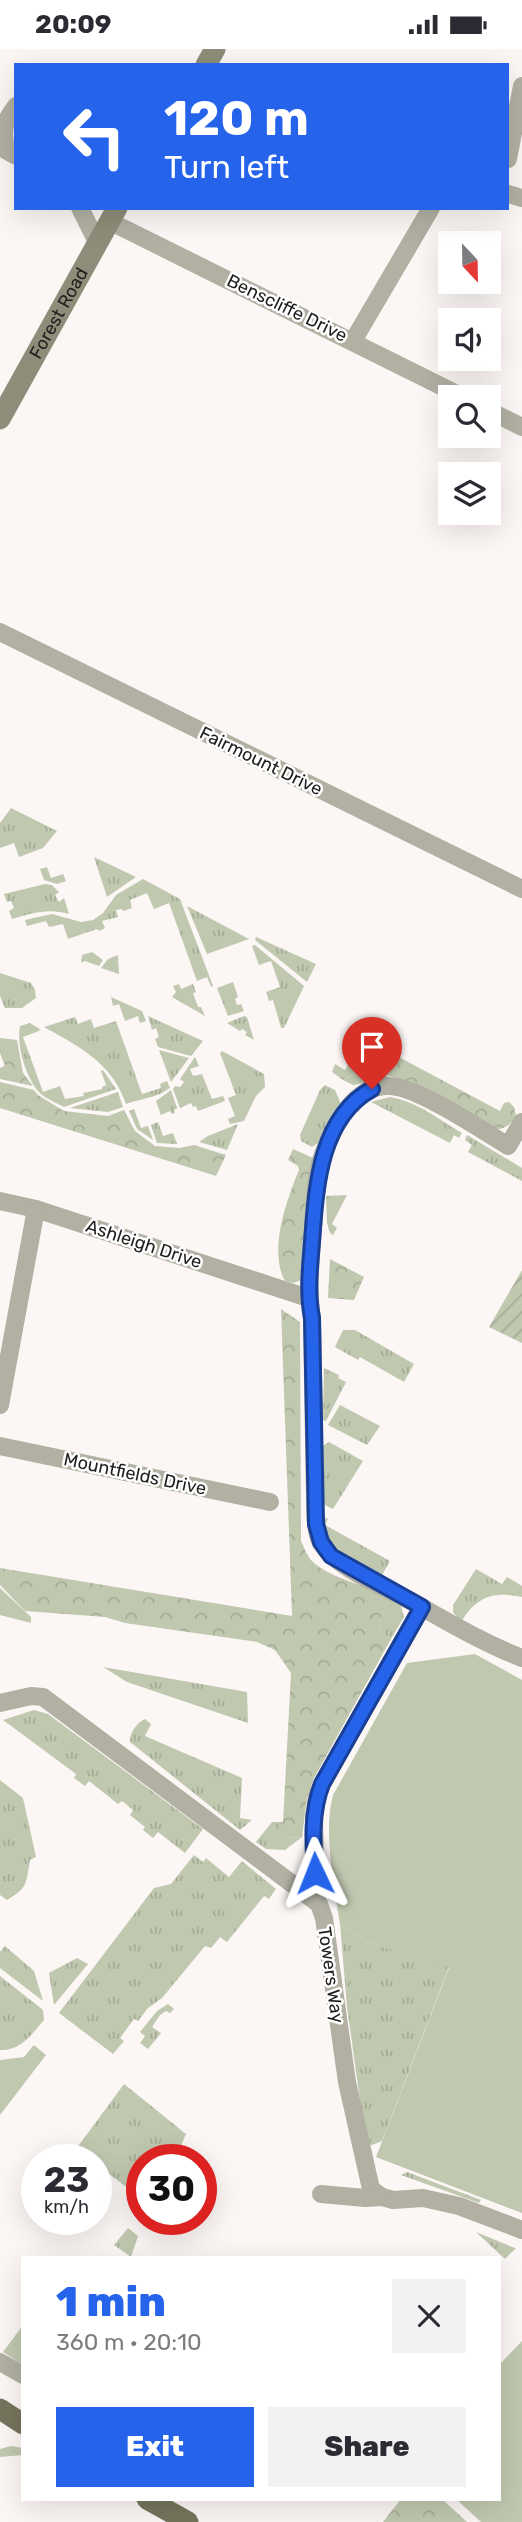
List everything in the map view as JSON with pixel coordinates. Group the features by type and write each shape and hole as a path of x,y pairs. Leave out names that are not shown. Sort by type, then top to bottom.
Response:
{"main road":[{"path":"0,2409 21,2423"},
{"path":"151,2501 188,2522"}],"street":[{"path":"509,154 522,86"},
{"path":"14,109 4,125 2,134 7,151 14,155"},
{"path":"81,210 97,242"},
{"path":"353,341 430,210"},
{"name":"Forest Road","path":"0,419 113,215"},
{"name":"Benscliffe Drive","path":"113,215 439,385"},
{"path":"501,416 522,427"},
{"name":"Fairmount Drive","path":"0,632 522,889"},
{"path":"522,1122 508,1146 413,1092 390,1086 372,1089 355,1098 323,1155 316,1188 308,1298 312,1318 314,1501 321,1542 331,1556 354,1570 481,1641 522,1657"},
{"name":"Ashleigh Drive","path":"0,1201 36,1209 308,1298"},
{"path":"0,1405 36,1209"},
{"name":"Mountfields Drive","path":"0,1446 270,1501"},
{"path":"306,1894 313,1884 315,1873 314,1817 317,1796 422,1607"},
{"name":"Towers Way","path":"0,1703 31,1696 43,1697 306,1894 322,1910 347,2083 371,2189 382,2197"},
{"path":"321,2194 393,2200 424,2198 459,2206 522,2230"},
{"path":"0,2362 21,2374"}],"green space":[{"path":"11,808 57,831 43,848 19,857 14,843 0,848 0,823"},
{"path":"94,857 136,877 107,897"},
{"path":"47,867 51,878 63,874 66,881 57,884 44,880 40,869"},
{"path":"143,879 180,899 213,986 211,987 207,977 197,981 169,903 154,909 147,893 130,900 132,908 116,910 118,917 102,921 105,928 99,931 97,929 68,939 63,924 49,927 46,921 27,926 25,920 52,914 81,922 93,920 103,913 116,895"},
{"path":"45,884 52,885 59,892 55,895 59,902 64,898 69,914 47,911 12,919 9,911 14,908 11,901 7,902 4,894"},
{"path":"187,906 249,939 207,954"},
{"path":"256,937 316,964 307,982 255,940"},
{"path":"255,945 304,986 284,1028 281,1028 273,1000 269,1001 266,992 280,987 271,961 259,965 252,946"},
{"path":"92,952 103,960 99,966 85,961 81,963 82,955"},
{"path":"118,955 119,974 101,968 108,959"},
{"path":"0,973 31,983 36,998 22,1008 5,1008 0,996"},
{"path":"233,982 238,997 235,999 237,1005 241,1004 244,1011 228,1016 217,988"},
{"path":"179,984 181,989 193,984 198,1007 201,1007 205,1016 172,997 176,992 173,986"},
{"path":"111,997 142,1011 146,1021 140,1023 138,1016 125,1021 119,1004 113,1006"},
{"path":"148,1016 203,1041 191,1056 158,1047 155,1039 159,1037 156,1028 152,1030"},
{"path":"75,1017 78,1024 91,1019 94,1028 116,1021 142,1094 161,1088 160,1084 167,1081 170,1088 155,1096 126,1104 112,1077 103,1067 82,1049 44,1027"},
{"path":"247,1017 254,1040 245,1035 247,1032 227,1023"},
{"path":"30,1023 40,1029 39,1031 23,1037 43,1092 60,1086 65,1099 84,1096 83,1093 102,1089 106,1085 101,1071 103,1070 116,1089 64,1107 42,1095 26,1071 21,1052 20,1026"},
{"path":"0,1038 17,1040 23,1073 33,1086 0,1079 0,1068 5,1066 0,1053"},
{"path":"363,1038 500,1111 504,1103 509,1102 514,1107 516,1116 506,1126 493,1130 435,1097 387,1075 366,1072 343,1080 332,1072 335,1064 345,1070"},
{"path":"159,1050 189,1058 171,1082"},
{"path":"222,1051 264,1074 265,1087 256,1096 244,1121 230,1124 228,1119 235,1116 228,1098 236,1095 220,1053"},
{"path":"195,1057 199,1066 190,1069 193,1076 202,1074 212,1099 223,1096 225,1101 198,1111 191,1103 180,1108 173,1089 184,1082 180,1079"},
{"path":"359,1072 376,1072 392,1078 353,1085 343,1080"},
{"path":"0,1082 34,1090 64,1111 108,1116 124,1110 135,1131 155,1146 179,1148 194,1145 226,1155 216,1176 0,1108"},
{"path":"325,1085 335,1090 341,1104 320,1142 312,1147 301,1141 300,1135 320,1090"},
{"path":"171,1090 177,1108 175,1113 170,1111 161,1115 156,1101"},
{"path":"118,1092 123,1107 108,1112 70,1108"},
{"path":"390,1097 418,1107 462,1133 459,1138 454,1135 450,1143 371,1102"},
{"path":"134,1109 141,1128 148,1126 153,1140 137,1129 129,1111"},
{"path":"158,1122 163,1136 173,1133 177,1144 157,1143 151,1125"},
{"path":"238,1124 227,1150 199,1142 208,1136"},
{"path":"467,1135 522,1168 522,1181 468,1152 472,1145 465,1140"},
{"path":"293,1149 313,1158 301,1280 294,1283 285,1281 278,1255 281,1225 299,1170 298,1166 288,1160"},
{"path":"347,1195 332,1224 337,1228 333,1235 327,1223 326,1196"},
{"path":"330,1259 364,1277 354,1300 328,1298"},
{"path":"522,1270 522,1343 489,1327"},
{"path":"281,1309 300,1322 301,1541 310,1559 329,1573 390,1597 379,1623 384,1634 391,1639 314,1778 307,1798 302,1837 289,1838 278,1828 283,1822 291,1673 275,1650 257,1642 125,1623 105,1617 25,1611 0,1585 0,1568 292,1616"},
{"path":"343,1330 355,1330 414,1364 404,1382 360,1357 358,1360 335,1347"},
{"path":"324,1368 339,1375 338,1378 346,1382 326,1421 323,1420"},
{"path":"340,1405 380,1426 367,1445 328,1425"},
{"path":"329,1442 363,1461 333,1509 321,1503 321,1447"},
{"path":"322,1516 328,1519 325,1525 390,1561 382,1575 337,1550 329,1542"},
{"path":"476,1569 502,1584 507,1577 522,1586 522,1597 502,1595 486,1598 473,1607 461,1622 453,1612 453,1605"},
{"path":"0,1588 31,1617 31,1623 0,1615"},
{"path":"390,1597 400,1602 404,1617 391,1639 384,1634 379,1623"},
{"path":"475,1654 522,1680 522,2213 376,2157 449,1968 367,1942 340,1924 330,1859 329,1825 333,1795 407,1663"},
{"path":"103,1667 247,1692 248,1723 127,1682"},
{"path":"34,1710 48,1714 203,1829 185,1853 158,1832 153,1838 143,1830 145,1827 130,1815 133,1810 122,1801 118,1804 89,1781 85,1786 74,1778 76,1774 3,1720"},
{"path":"145,1719 151,1724 145,1736 242,1778 240,1818 252,1820 240,1830 130,1742 134,1729"},
{"path":"0,1780 23,1798 36,1857 30,1860 27,1880 22,1888 7,1900 0,1895"},
{"path":"272,1822 283,1822 289,1838 302,1837 285,1850 266,1849 256,1842"},
{"path":"194,1855 203,1862 206,1858 229,1877 242,1861 276,1889 269,1899 264,1896 227,1942 220,1937 211,1948 205,1946 162,1998 148,2008 138,2021 134,2019 120,2038 124,2041 113,2054 59,2013 154,1888 171,1884"},
{"path":"340,1924 367,1942 449,1967 382,2141 372,2145 366,2143 347,2007"},
{"path":"5,1946 34,1971 43,2001 0,1968 0,1952"},
{"path":"77,1958 88,1964 54,2005 49,1973"},
{"path":"0,1976 43,2010 44,2020 20,2045 7,2050 0,2050"},
{"path":"168,2004 174,2009 170,2013 166,2011 160,2015 152,2027 161,2033 148,2049 140,2043 145,2036 140,2032 157,2011"},
{"path":"34,2045 46,2055 0,2115 0,2060 24,2057"},
{"path":"124,2084 186,2134 182,2144 126,2144 126,2187 112,2176 112,2144 80,2144"},
{"path":"407,2172 481,2200 479,2203 401,2175"},
{"path":"126,2230 126,2235 138,2236 130,2256 114,2245"},
{"path":"476,2232 515,2248 516,2248 505,2259"},
{"path":"21,2328 21,2364 3,2352"},
{"path":"522,2341 522,2522 481,2522 458,2501 501,2501 501,2363"},
{"path":"11,2446 21,2448 21,2455 0,2457 0,2449"},
{"path":"399,2501 444,2501 467,2522 383,2522"}],"route":[{"path":"315,1873 314,1817 317,1796 422,1607 331,1556 321,1542 316,1524 312,1318 308,1298 316,1188 323,1155 338,1124 355,1098 372,1089"}]}
